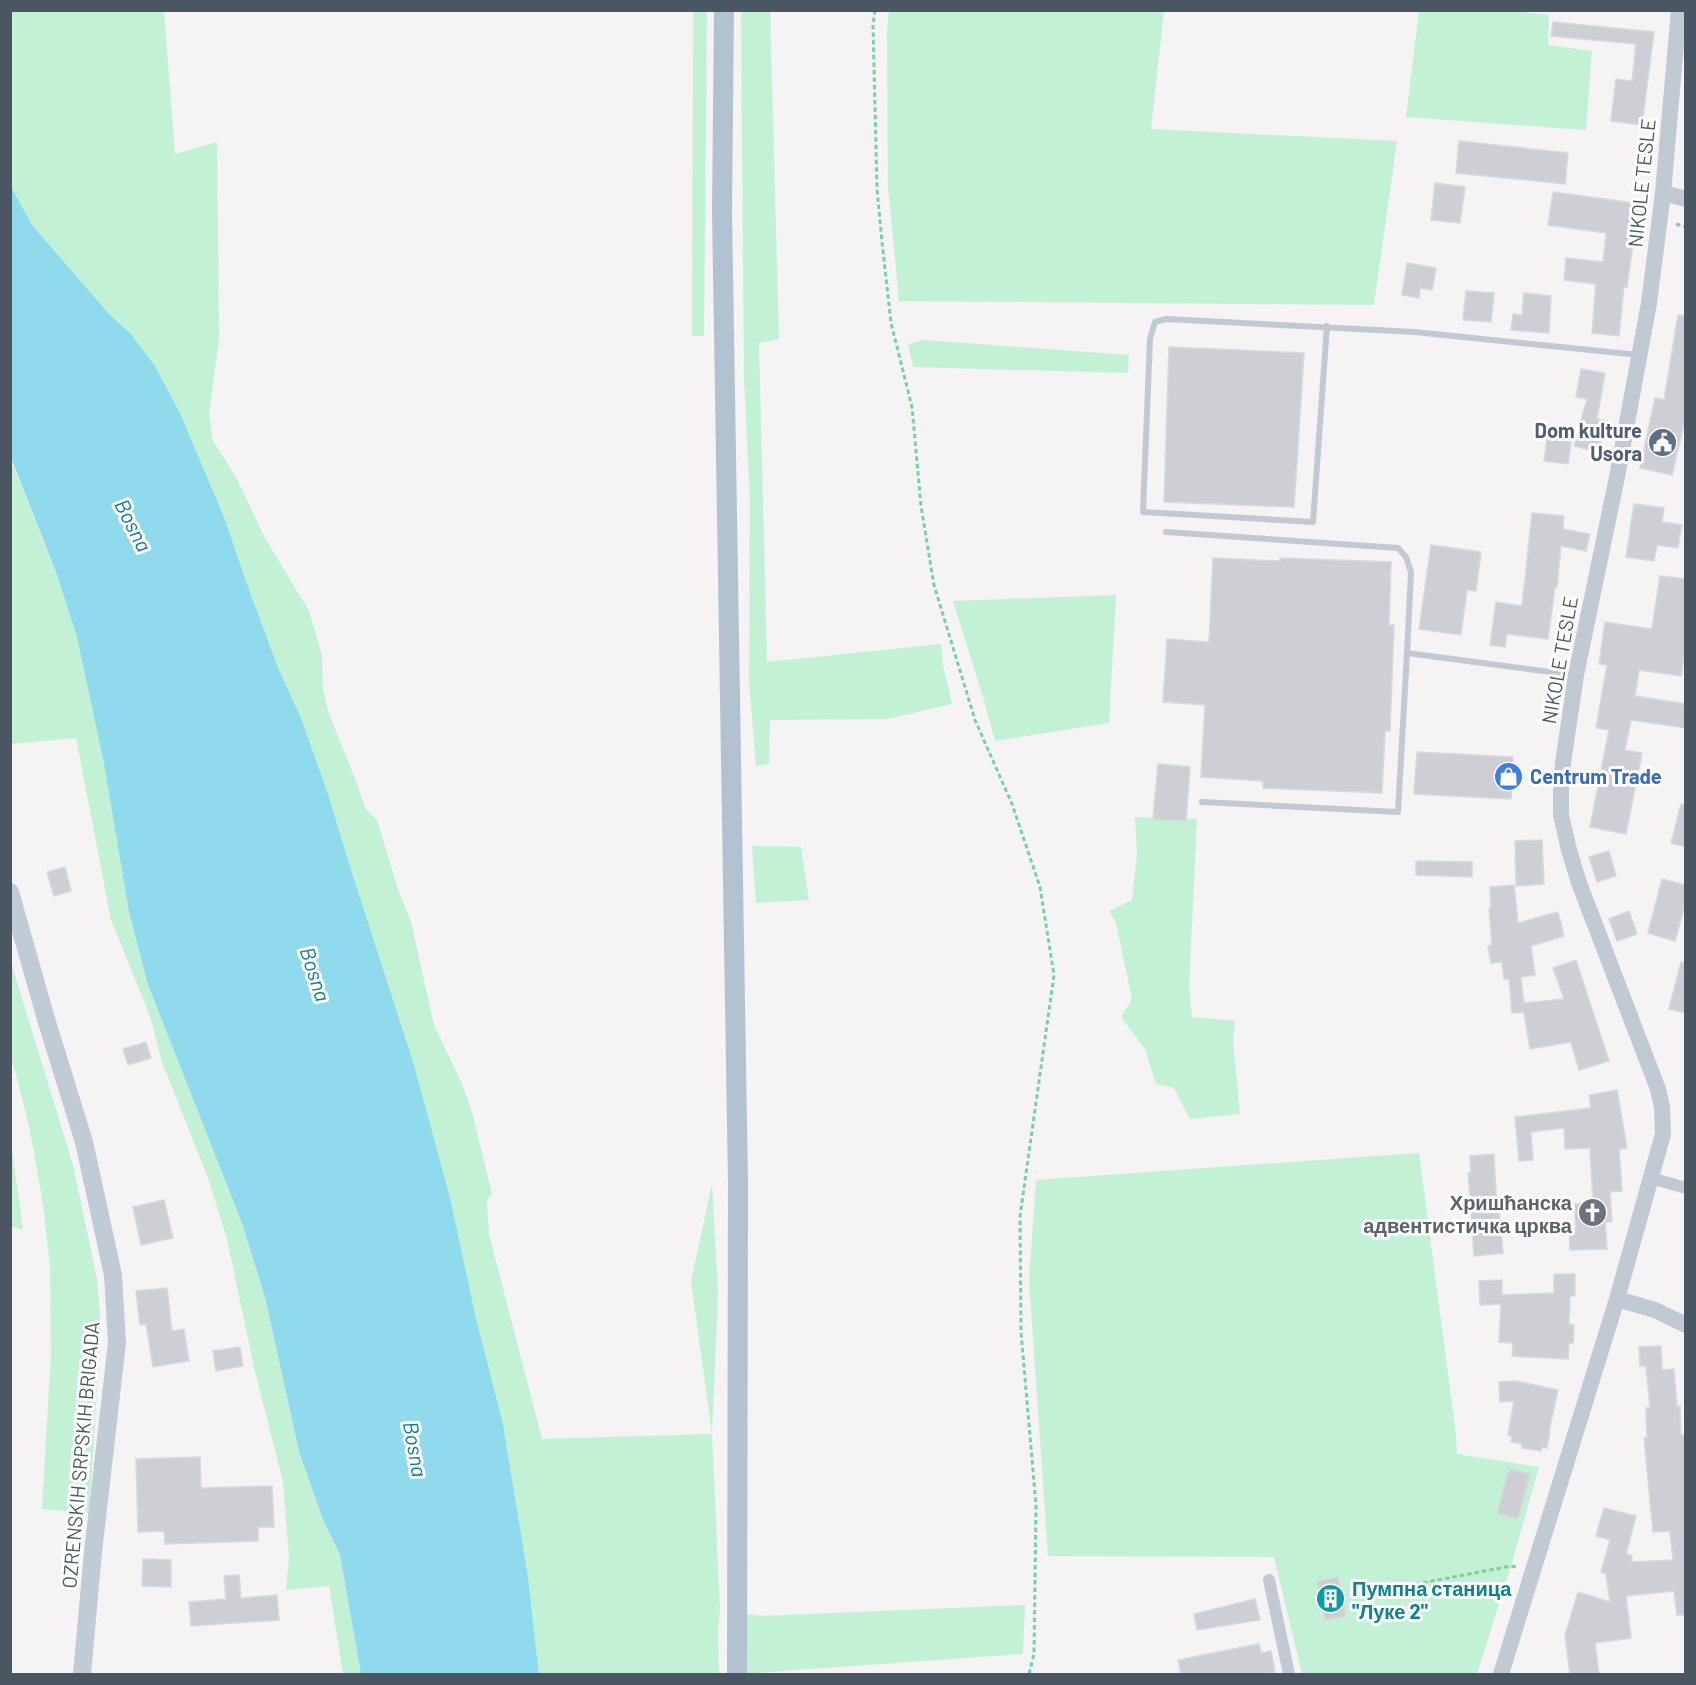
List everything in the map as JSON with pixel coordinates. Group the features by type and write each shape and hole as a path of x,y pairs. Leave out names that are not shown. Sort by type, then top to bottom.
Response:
{"main road":[{"path":"724,10 722,211 738,1185 737,1674"},
{"name":"OZRENSKIH SRPSKIH BRIGADA","path":"10,892 84,1142 113,1275 117,1342 93,1552 82,1674"}],"street":[{"name":"NIKOLE TESLE","path":"1501,1674 1617,1299 1663,1134 1662,1107 1654,1078 1579,883 1562,815 1561,789 1576,675 1649,303 1663,193 1679,10"},
{"path":"1663,193 1686,199"},
{"path":"1651,1179 1686,1188"},
{"path":"1617,1299 1655,1310 1686,1325"},
{"path":"1269,1580 1289,1674"}],"lane":[{"path":"1327,326 1313,522 1143,512 1150,339 1155,322 1166,320 1327,326 1415,332 1640,355"},
{"path":"1166,532 1398,548 1406,557 1411,572 1398,812 1202,802"},
{"path":"1407,653 1576,675"}],"path":[{"path":"875,10 877,189 882,242 891,322 912,407 921,506 934,585 975,720 1012,804 1040,887 1054,975 1020,1216 1022,1332 1036,1505 1034,1654 1029,1674"},
{"path":"1674,224 1686,227"},
{"path":"1364,1594 1516,1567"}],"green space":[{"path":"707,10 704,336 692,336 693,11"},
{"path":"1502,10 1549,15 1548,45 1592,51 1586,130 1406,117 1419,11"},
{"path":"10,11 164,11 175,154 217,142 219,339 209,414 213,441 236,477 265,538 309,611 322,655 323,690 329,714 365,808 377,820 398,889 411,922 434,1025 462,1084 472,1112 492,1194 487,1200 489,1234 542,1439 712,1434 720,1609 719,1674 539,1674 528,1577 503,1424 475,1314 327,791 301,718 279,670 224,517 180,413 155,366 130,333 109,314 32,225 11,189"},
{"path":"741,11 770,11 779,339 759,343 767,662 941,644 943,665 952,704 887,719 770,720 769,764 756,766 749,682 750,502 744,377"},
{"path":"889,11 1164,11 1151,129 1397,141 1374,305 899,301 888,186 887,32"},
{"path":"924,340 1129,355 1128,373 913,367 908,344"},
{"path":"10,458 56,572 77,637 104,764 129,912 148,985 242,1223 265,1297 299,1453 322,1517 340,1555 361,1674 343,1674 329,1586 286,1590 289,1557 283,1482 254,1367 227,1239 208,1178 162,1062 150,1016 111,920 76,738 11,744"},
{"path":"1116,595 1109,723 995,741 953,601"},
{"path":"1135,817 1197,819 1189,988 1192,1017 1235,1021 1233,1041 1240,1114 1190,1119 1174,1088 1156,1084 1145,1049 1121,1017 1132,999 1116,923 1109,911 1132,900 1137,854"},
{"path":"752,846 801,847 809,900 756,903"},
{"path":"10,959 73,1165 97,1279 101,1328 89,1513 42,1509 51,1352 50,1267 43,1204 29,1125 11,1056"},
{"path":"11,1143 23,1229 11,1227"},
{"path":"1419,1153 1457,1454 1539,1467 1477,1674 1302,1674 1274,1557 1048,1556 1029,1280 1036,1180"},
{"path":"712,1184 718,1293 712,1434 691,1281"},
{"path":"1025,1605 1023,1654 742,1674 741,1613 762,1616"}],"water":[{"name":"Bosna","path":"11,187 32,225 109,314 130,333 155,366 180,413 224,517 279,670 301,718 327,791 414,1065 450,1198 475,1314 503,1424 528,1577 539,1674 361,1674 340,1555 322,1517 299,1452 265,1297 242,1223 148,985 129,912 104,764 77,637 56,572 11,458"}],"building":[{"path":"1553,22 1654,32 1642,125 1611,121 1616,79 1632,81 1636,44 1551,36"},
{"path":"1459,141 1568,153 1565,184 1456,173"},
{"path":"1435,183 1465,187 1460,223 1431,220"},
{"path":"1553,192 1641,204 1627,287 1624,286 1619,336 1592,333 1596,284 1564,280 1566,258 1603,262 1606,233 1548,225"},
{"path":"1407,263 1436,268 1432,290 1420,288 1419,298 1402,295"},
{"path":"1466,291 1494,293 1491,322 1463,320"},
{"path":"1524,293 1551,296 1549,333 1511,330 1513,314 1522,315"},
{"name":"Dom kulture Usora","path":"1678,315 1686,316 1686,416 1672,475 1640,468 1655,398 1664,400"},
{"path":"1169,347 1304,353 1294,507 1164,502"},
{"path":"1581,369 1605,373 1597,419 1607,421 1598,452 1574,446 1587,399 1576,397"},
{"path":"1547,439 1571,442 1568,464 1544,461"},
{"path":"1634,504 1664,508 1662,522 1682,525 1678,548 1657,545 1654,561 1626,557"},
{"path":"1532,513 1564,516 1563,529 1590,534 1586,551 1561,546 1548,639 1507,634 1505,647 1490,645 1496,602 1522,606"},
{"path":"1431,545 1481,552 1476,591 1467,590 1461,635 1419,629"},
{"path":"1213,558 1391,562 1389,625 1394,625 1390,731 1385,731 1382,793 1263,788 1263,781 1201,777 1205,705 1163,702 1167,639 1209,642"},
{"path":"1660,576 1686,579 1686,647 1681,676 1639,670 1635,696 1686,704 1686,728 1631,720 1625,750 1642,753 1626,834 1590,827 1609,730 1596,728 1607,665 1599,664 1605,622 1652,629"},
{"path":"1417,752 1513,757 1511,799 1414,794"},
{"path":"1158,764 1190,767 1186,821 1153,819"},
{"path":"1681,804 1686,804 1686,847 1671,843"},
{"path":"1542,840 1544,884 1516,886 1515,841"},
{"path":"1609,851 1616,876 1597,882 1589,857"},
{"path":"1416,861 1472,862 1472,877 1416,875"},
{"path":"65,867 71,891 54,896 47,872"},
{"path":"1662,879 1686,885 1686,901 1675,941 1648,933"},
{"path":"1514,885 1518,923 1558,912 1564,936 1531,946 1535,975 1521,977 1524,1003 1564,999 1553,968 1576,960 1609,1061 1579,1070 1571,1042 1530,1049 1524,1012 1512,1013 1509,979 1504,979 1502,962 1491,963 1488,946 1492,945 1490,887"},
{"path":"1629,911 1637,934 1617,941 1609,919"},
{"path":"1681,962 1686,963 1686,1013 1669,1009"},
{"path":"146,1042 151,1058 128,1065 123,1049"},
{"path":"1617,1090 1627,1148 1619,1149 1622,1191 1610,1192 1612,1222 1605,1222 1607,1249 1570,1250 1569,1229 1576,1229 1574,1204 1593,1203 1590,1148 1565,1149 1564,1128 1531,1132 1533,1160 1519,1161 1515,1117 1591,1108 1589,1095"},
{"path":"1494,1154 1497,1213 1499,1212 1503,1253 1474,1256 1468,1173 1471,1173 1470,1156"},
{"path":"164,1200 173,1238 141,1245 133,1207"},
{"path":"1554,1274 1575,1274 1575,1296 1570,1296 1569,1324 1574,1325 1573,1343 1569,1343 1568,1359 1512,1356 1513,1343 1499,1342 1501,1304 1480,1305 1479,1281 1502,1280 1502,1295 1554,1293"},
{"path":"167,1288 172,1331 184,1329 189,1361 153,1367 146,1324 140,1325 136,1291"},
{"path":"1661,1346 1662,1370 1674,1369 1677,1407 1680,1406 1681,1435 1686,1435 1686,1615 1677,1615 1674,1591 1626,1596 1631,1638 1595,1643 1599,1674 1570,1674 1565,1635 1578,1592 1610,1602 1606,1574 1601,1572 1610,1540 1596,1536 1604,1508 1636,1516 1626,1554 1632,1556 1631,1562 1673,1560 1670,1531 1653,1532 1644,1438 1647,1438 1646,1408 1650,1408 1646,1366 1640,1366 1639,1347"},
{"path":"240,1347 243,1366 216,1371 213,1351"},
{"path":"1516,1381 1558,1390 1547,1448 1542,1447 1541,1451 1522,1448 1522,1444 1511,1442 1512,1436 1508,1435 1514,1401 1500,1402 1499,1382"},
{"path":"200,1457 201,1488 272,1486 274,1527 258,1527 258,1541 165,1544 164,1531 138,1532 136,1459"},
{"path":"1509,1469 1530,1474 1518,1519 1497,1513"},
{"path":"143,1559 171,1560 171,1587 142,1586"},
{"path":"239,1575 241,1598 277,1595 279,1620 191,1626 189,1602 226,1599 224,1576"},
{"name":"Пумпна станица \"Луке 2\"","path":"1338,1577 1346,1616 1325,1620 1317,1581"},
{"path":"1255,1599 1260,1620 1197,1630 1194,1614"},
{"path":"1259,1644 1261,1653 1271,1651 1275,1672 1181,1674 1178,1660"}],"place":[{"name":"Dom kulture Usora","path":"1663,442"},
{"name":"Centrum Trade","path":"1509,776"},
{"name":"Хришћанска адвентистичка црква","path":"1593,1213"},
{"name":"Пумпна станица \"Луке 2\"","path":"1331,1599"}]}
